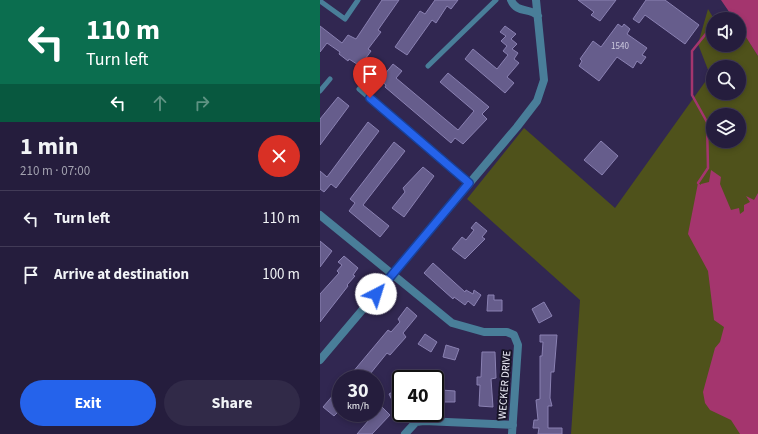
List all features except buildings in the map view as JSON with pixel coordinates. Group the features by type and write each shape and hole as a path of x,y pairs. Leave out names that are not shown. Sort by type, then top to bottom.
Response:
{"street":[{"path":"511,0 514,6 518,9 534,12 538,16"},
{"path":"320,360 517,127 540,95 544,80 536,0"},
{"path":"320,215 393,274"},
{"name":"WECKER DRIVE","path":"393,274 452,323 484,332 507,332 514,335 518,345 512,434"},
{"path":"405,434 416,422 424,420 512,425"}],"lane":[{"path":"320,1 345,19 358,0"},
{"path":"428,66 496,0"},
{"path":"320,91 330,79"},
{"path":"359,89 469,183"}],"green space":[{"path":"706,16 706,52 746,52 746,36 758,56 758,434 571,434 580,300 467,199 524,128 615,208 706,81 706,100 746,100 746,60 706,60 706,65 698,44"}],"shaded area":[{"path":"721,0 758,0 758,56 746,37 746,12 729,12"},
{"path":"711,170 721,177 720,184 731,210 739,208 740,214 744,211 744,205 750,202 746,196 754,200 758,193 758,434 740,434 731,420 710,410 705,403 703,392 715,348 720,342 724,327 714,320 708,271 688,234 698,183 701,185 709,182"}],"waterway":[{"path":"698,183 708,168 707,122 692,95 692,51 706,34"}],"route":[{"path":"370,98 469,183 376,294"}]}
